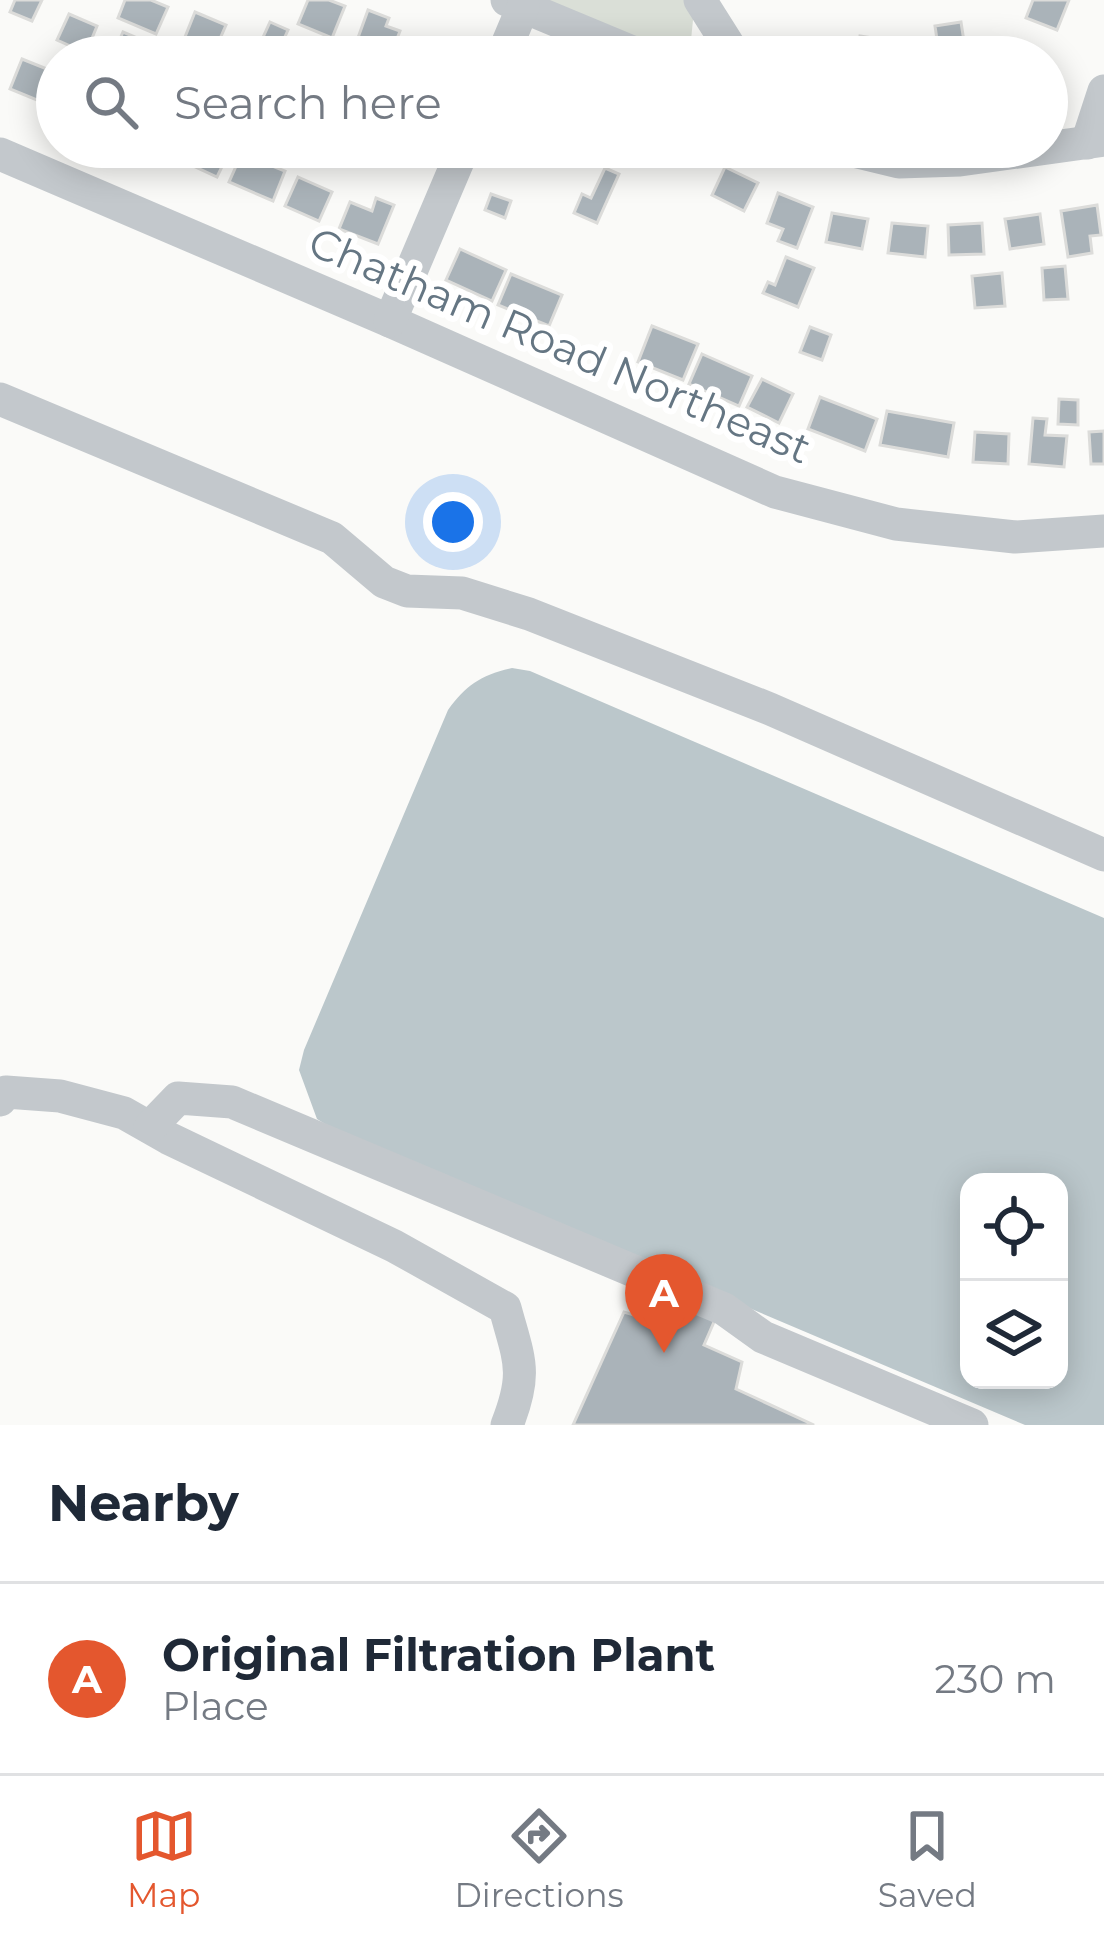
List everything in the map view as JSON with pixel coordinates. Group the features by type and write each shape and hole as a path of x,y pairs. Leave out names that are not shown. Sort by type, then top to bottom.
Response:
{"street":[{"path":"700,0 723,36"},
{"path":"507,36 515,3 594,36"},
{"path":"1096,142 1104,91"},
{"name":"Chatham Road Northeast","path":"0,154 775,492 896,524 1015,537 1104,531"},
{"path":"390,322 455,168"},
{"path":"0,399 332,538 384,582 407,591 462,593 529,614 770,709 1104,855"},
{"path":"0,1100 6,1092 60,1096 124,1113 394,1246 505,1308 520,1366 520,1392 507,1425"},
{"path":"150,1127 178,1098 232,1102 724,1309 763,1337 972,1425"}],"shaded area":[{"path":"544,0 687,0 694,10 691,36 634,36"},
{"path":"512,668 530,671 1104,918 1104,1425 1025,1425 346,1137 317,1119 299,1070 304,1050 448,710 483,678"}],"building":[{"path":"15,0 42,0 32,21 10,12"},
{"path":"125,0 151,0 168,7 156,34 118,18"},
{"path":"308,0 345,6 333,36 298,24"},
{"path":"1033,0 1069,0 1057,30 1026,18"},
{"path":"368,10 389,18 386,26 400,31 398,36 359,36"},
{"path":"195,12 226,25 221,36 185,36"},
{"path":"69,14 97,26 93,36 59,36"},
{"path":"270,22 288,30 285,36 264,36"},
{"path":"961,22 963,36 936,36 935,26"},
{"path":"22,59 36,65 36,100 10,89"},
{"path":"198,168 221,168 217,177"},
{"path":"235,168 285,171 273,201 229,182"},
{"path":"605,168 619,174 597,223 574,213 582,194 591,198"},
{"path":"725,168 758,183 744,211 712,195"},
{"path":"298,177 332,192 319,221 285,206"},
{"path":"778,193 813,207 797,248 778,241 783,229 767,223"},
{"path":"491,194 511,201 505,218 485,210"},
{"path":"376,198 394,205 378,244 339,229 350,202 372,211"},
{"path":"1097,205 1101,235 1090,236 1092,253 1068,257 1061,211"},
{"path":"832,213 868,219 862,249 826,242"},
{"path":"1040,214 1044,244 1010,249 1005,219"},
{"path":"892,223 928,226 925,257 888,253"},
{"path":"982,223 984,254 949,255 948,225"},
{"path":"460,249 506,270 492,301 446,280"},
{"path":"786,257 814,268 798,307 763,293 768,282 775,285"},
{"path":"1065,266 1068,299 1044,300 1042,268"},
{"path":"1002,273 1005,306 975,308 972,276"},
{"path":"511,274 562,295 549,326 498,305"},
{"path":"652,326 698,344 683,380 638,362"},
{"path":"810,327 831,335 822,360 800,352"},
{"path":"702,354 752,376 739,406 689,384"},
{"path":"762,379 793,394 779,423 747,407"},
{"path":"820,397 877,419 865,451 808,429"},
{"path":"1059,399 1078,400 1078,425 1058,424"},
{"path":"887,411 954,423 948,457 880,445"},
{"path":"1033,418 1047,419 1045,435 1067,436 1064,467 1029,464"},
{"path":"1104,431 1104,464 1091,464 1089,432"},
{"path":"975,432 1009,434 1008,464 973,462"},
{"path":"677,1299 717,1315 704,1345 742,1362 736,1389 814,1425 573,1425 624,1312 664,1324"}],"place":[{"name":"Original Filtration Plant","path":"664,1353"}]}
